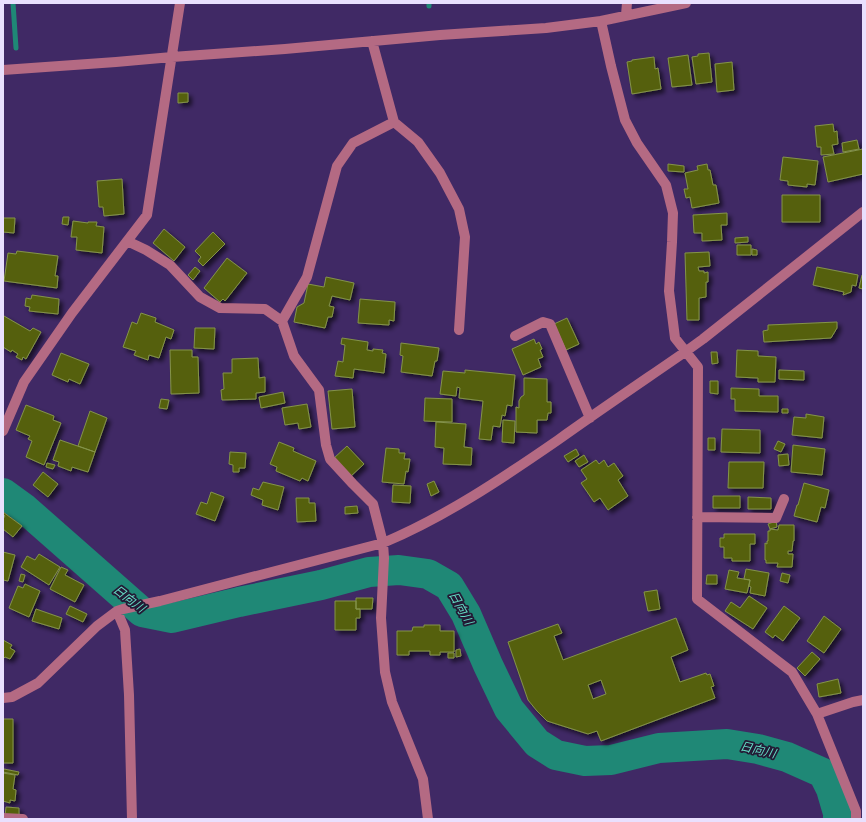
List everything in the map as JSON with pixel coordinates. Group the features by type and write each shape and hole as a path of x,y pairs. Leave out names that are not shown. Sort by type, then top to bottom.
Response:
{"street":[{"path":"3,431 24,382 72,313 147,215 180,3"},
{"path":"626,16 627,3"},
{"path":"3,70 546,28 601,21 686,3"},
{"path":"601,21 610,66 625,120 637,143 666,185 673,213 669,291 675,338 698,367 697,599 792,672 817,714 856,811 856,819"},
{"path":"372,41 394,122 418,142 440,173 459,209 465,237 459,330"},
{"path":"282,321 307,277 337,166 353,143 394,122"},
{"path":"3,698 12,696 38,683 98,626 120,610 383,543 446,512 515,470 685,352 710,334 863,212"},
{"path":"127,241 146,250 170,265 200,297 220,308 265,309 282,321 294,356 318,390 326,445 330,459 373,504 383,543 384,558 381,618 385,672 392,702 423,779 428,819"},
{"path":"515,336 543,322 550,324 590,418"},
{"path":"697,517 776,518 784,499"},
{"path":"120,610 125,630 129,695 132,819"},
{"path":"817,714 863,700"},
{"path":"3,818 23,819"}],"building":[{"path":"709,53 712,82 696,84 692,57 698,56 698,54"},
{"path":"688,55 692,85 672,87 668,58"},
{"path":"654,57 655,69 658,68 661,89 632,94 627,62"},
{"path":"732,62 734,90 717,92 715,64"},
{"path":"178,93 188,93 188,102 178,103"},
{"path":"833,124 834,132 837,131 838,144 832,145 834,154 821,155 821,147 817,147 815,126"},
{"path":"857,140 859,149 843,152 842,143"},
{"path":"863,149 863,174 828,182 823,157"},
{"path":"783,157 818,161 815,185 807,184 807,187 788,185 788,181 780,180"},
{"path":"668,164 684,166 684,172 668,171"},
{"path":"707,164 708,170 710,170 713,185 716,185 719,203 692,208 690,197 686,198 684,189 688,189 685,173 698,170 697,166"},
{"path":"122,179 124,214 104,216 103,207 99,207 97,181"},
{"path":"782,195 820,195 820,222 782,222"},
{"path":"727,213 727,225 721,225 722,240 702,241 702,233 694,233 693,215"},
{"path":"63,217 69,217 68,225 62,224"},
{"path":"3,218 15,218 14,233 3,232"},
{"path":"73,221 88,223 97,222 96,226 104,227 102,253 76,250 77,237 71,237"},
{"path":"164,229 185,247 174,261 153,243"},
{"path":"213,232 225,244 203,266 198,261 201,257 195,251"},
{"path":"748,237 748,242 735,243 735,238"},
{"path":"737,245 751,245 751,255 737,255"},
{"path":"752,249 757,250 757,255 752,255"},
{"path":"17,251 58,256 55,276 58,276 57,288 4,281 8,253 16,254"},
{"path":"709,252 710,266 698,267 699,271 704,271 704,273 708,272 706,297 699,298 699,320 687,320 685,253"},
{"path":"227,258 247,273 225,301 223,299 220,302 204,288"},
{"path":"195,267 200,271 193,280 188,275"},
{"path":"817,267 858,275 856,286 852,285 851,292 843,295 844,292 813,285"},
{"path":"862,275 863,276 863,289 859,288"},
{"path":"326,277 354,283 350,300 332,296 329,306 334,307 332,317 328,317 325,328 294,322 297,307 304,303 308,284 324,287"},
{"path":"32,295 59,299 58,314 29,311 30,307 25,306 26,298 31,299"},
{"path":"360,299 395,302 394,321 389,320 389,325 358,323"},
{"path":"141,313 156,318 155,322 174,330 171,339 166,337 159,358 149,355 148,360 134,355 136,351 123,347 132,322 137,324"},
{"path":"4,316 30,331 33,328 41,332 26,359 23,357 22,360 16,357 18,354 3,347"},
{"path":"567,318 579,344 566,350 554,324"},
{"path":"837,322 837,328 831,338 764,342 763,331 768,330 768,325"},
{"path":"195,328 215,328 214,349 194,348"},
{"path":"342,338 368,342 367,350 383,350 382,353 386,354 384,373 354,369 353,378 335,376 338,361 343,362 345,345 341,344"},
{"path":"534,339 536,344 539,342 542,349 540,350 543,357 538,359 541,367 523,375 512,349"},
{"path":"401,343 439,348 437,361 435,361 432,376 401,372 403,356 400,355"},
{"path":"170,350 192,350 192,357 198,357 199,393 171,394"},
{"path":"737,350 758,351 758,356 776,357 775,382 758,382 758,378 736,377"},
{"path":"711,352 717,352 718,363 712,364"},
{"path":"61,353 89,364 80,384 69,379 68,382 52,375"},
{"path":"258,358 259,378 265,377 265,392 256,393 256,399 222,400 221,390 224,389 223,373 232,373 232,359"},
{"path":"465,370 515,375 512,406 507,405 505,416 502,415 500,427 493,426 491,440 479,439 483,401 459,398 460,388 457,387 456,396 440,394 443,371 465,373"},
{"path":"779,370 804,371 804,380 779,379"},
{"path":"524,378 547,379 547,402 551,402 551,413 548,413 547,420 537,420 537,433 516,432 516,407 519,408 519,401 524,395"},
{"path":"710,381 718,381 718,394 710,393"},
{"path":"731,388 759,389 759,396 778,396 778,412 735,411 735,399 731,399"},
{"path":"352,389 355,427 332,429 328,391"},
{"path":"283,392 285,403 261,408 259,397"},
{"path":"425,398 452,399 452,422 424,421"},
{"path":"161,399 169,400 167,409 159,408"},
{"path":"307,404 311,427 299,429 298,423 285,425 282,408"},
{"path":"26,405 54,416 53,420 61,423 44,465 26,457 32,441 28,439 30,436 16,430"},
{"path":"782,409 788,409 788,413 782,413"},
{"path":"90,411 107,418 95,452 78,446"},
{"path":"806,414 824,417 822,438 792,435 794,417 806,418"},
{"path":"503,420 515,421 514,443 502,442"},
{"path":"436,422 466,424 464,447 472,448 471,465 443,464 444,448 435,447"},
{"path":"722,429 760,430 760,453 721,452"},
{"path":"708,438 715,438 715,450 708,450"},
{"path":"60,440 95,452 88,472 72,467 71,471 58,466 59,462 53,460"},
{"path":"778,441 785,444 781,452 774,449"},
{"path":"279,442 294,448 293,451 316,461 308,481 302,478 300,481 276,471 277,467 270,464"},
{"path":"793,445 825,449 822,475 791,472"},
{"path":"347,446 364,464 350,477 333,459"},
{"path":"386,448 399,449 399,453 405,453 404,459 410,459 404,484 382,482"},
{"path":"576,449 579,455 568,462 564,456"},
{"path":"230,452 246,453 245,468 239,468 239,472 233,472 233,465 229,464"},
{"path":"788,454 789,465 779,466 778,455"},
{"path":"584,455 588,462 579,467 575,461"},
{"path":"596,460 599,464 604,460 608,467 614,463 623,476 618,480 628,496 608,510 600,498 594,502 581,483 587,479 581,470"},
{"path":"729,462 764,462 763,488 728,488"},
{"path":"47,463 55,465 53,469 46,467"},
{"path":"43,472 58,484 48,497 33,485"},
{"path":"434,481 439,492 431,496 427,484"},
{"path":"263,482 284,487 278,510 262,505 263,500 251,495 253,488 259,490"},
{"path":"804,483 829,490 825,508 821,507 817,522 794,516"},
{"path":"393,485 411,486 410,503 392,502"},
{"path":"211,492 224,497 215,521 196,514 201,502 207,504"},
{"path":"713,496 740,496 740,508 713,508"},
{"path":"748,497 771,498 771,509 748,509"},
{"path":"296,498 309,498 309,503 315,503 316,521 297,522"},
{"path":"357,506 358,513 345,514 345,507"},
{"path":"3,512 22,526 13,537 3,529 3,519 5,516"},
{"path":"776,521 777,527 770,529 768,524"},
{"path":"779,525 794,525 794,541 792,551 788,551 788,554 793,554 792,567 777,567 778,563 766,563 765,560 765,543 767,544 768,541 768,531 770,531 770,529 778,530"},
{"path":"724,534 755,534 755,544 750,544 750,561 732,561 732,558 724,558 724,547 720,547 720,538 724,538"},
{"path":"3,552 15,555 8,581 3,580"},
{"path":"39,554 60,567 49,585 21,567 27,556 35,560"},
{"path":"61,567 68,570 65,575 84,585 75,602 50,589"},
{"path":"746,569 769,573 765,596 750,593 750,580 744,579"},
{"path":"729,570 739,572 737,578 750,580 747,593 725,589"},
{"path":"782,573 790,575 788,583 780,581"},
{"path":"21,574 25,575 23,582 19,581"},
{"path":"707,575 717,575 717,584 706,584"},
{"path":"25,584 40,591 29,617 9,608 18,586 23,588"},
{"path":"657,590 660,609 648,611 644,592"},
{"path":"749,596 767,608 753,629 725,611 731,602 740,608"},
{"path":"356,598 373,598 372,609 356,609"},
{"path":"335,601 356,601 356,609 360,609 360,618 356,618 356,630 335,630"},
{"path":"70,606 87,614 83,622 66,614"},
{"path":"784,606 800,618 783,641 775,635 773,638 765,632"},
{"path":"36,609 62,618 59,629 32,621"},
{"path":"824,616 841,629 824,653 807,641"},
{"path":"676,618 688,650 671,657 680,682 706,673 707,675 710,674 714,686 711,687 715,698 601,741 597,731 588,734 547,721 537,711 528,700 508,642 558,624 562,633 554,636 563,660","holes":["601,680 606,694 593,699 588,685"]},
{"path":"424,625 440,625 440,631 454,631 454,652 440,652 440,655 430,655 430,651 409,651 409,655 397,655 397,631 412,631 413,627 424,627"},
{"path":"3,640 12,645 10,648 15,651 10,659 5,657 3,659"},
{"path":"460,649 461,656 456,657 456,650"},
{"path":"812,652 820,659 805,676 797,668"},
{"path":"448,653 454,653 454,658 448,658"},
{"path":"838,679 841,693 819,697 817,684"},
{"path":"3,719 13,719 13,763 3,763"},
{"path":"4,769 19,772 18,775 3,772"},
{"path":"3,773 15,775 13,789 16,790 15,801 10,800 10,803 3,801"},
{"path":"6,807 19,808 19,817 5,816"}],"waterway":[{"path":"13,3 16,48"},
{"name":"日向川","path":"3,493 25,509 142,612 172,618 321,585 369,572 399,570 428,574 449,586 466,614 509,709 537,743 556,755 585,761 611,760 659,748 727,744 758,749 787,757 823,773 831,789 838,813 838,819"}]}
